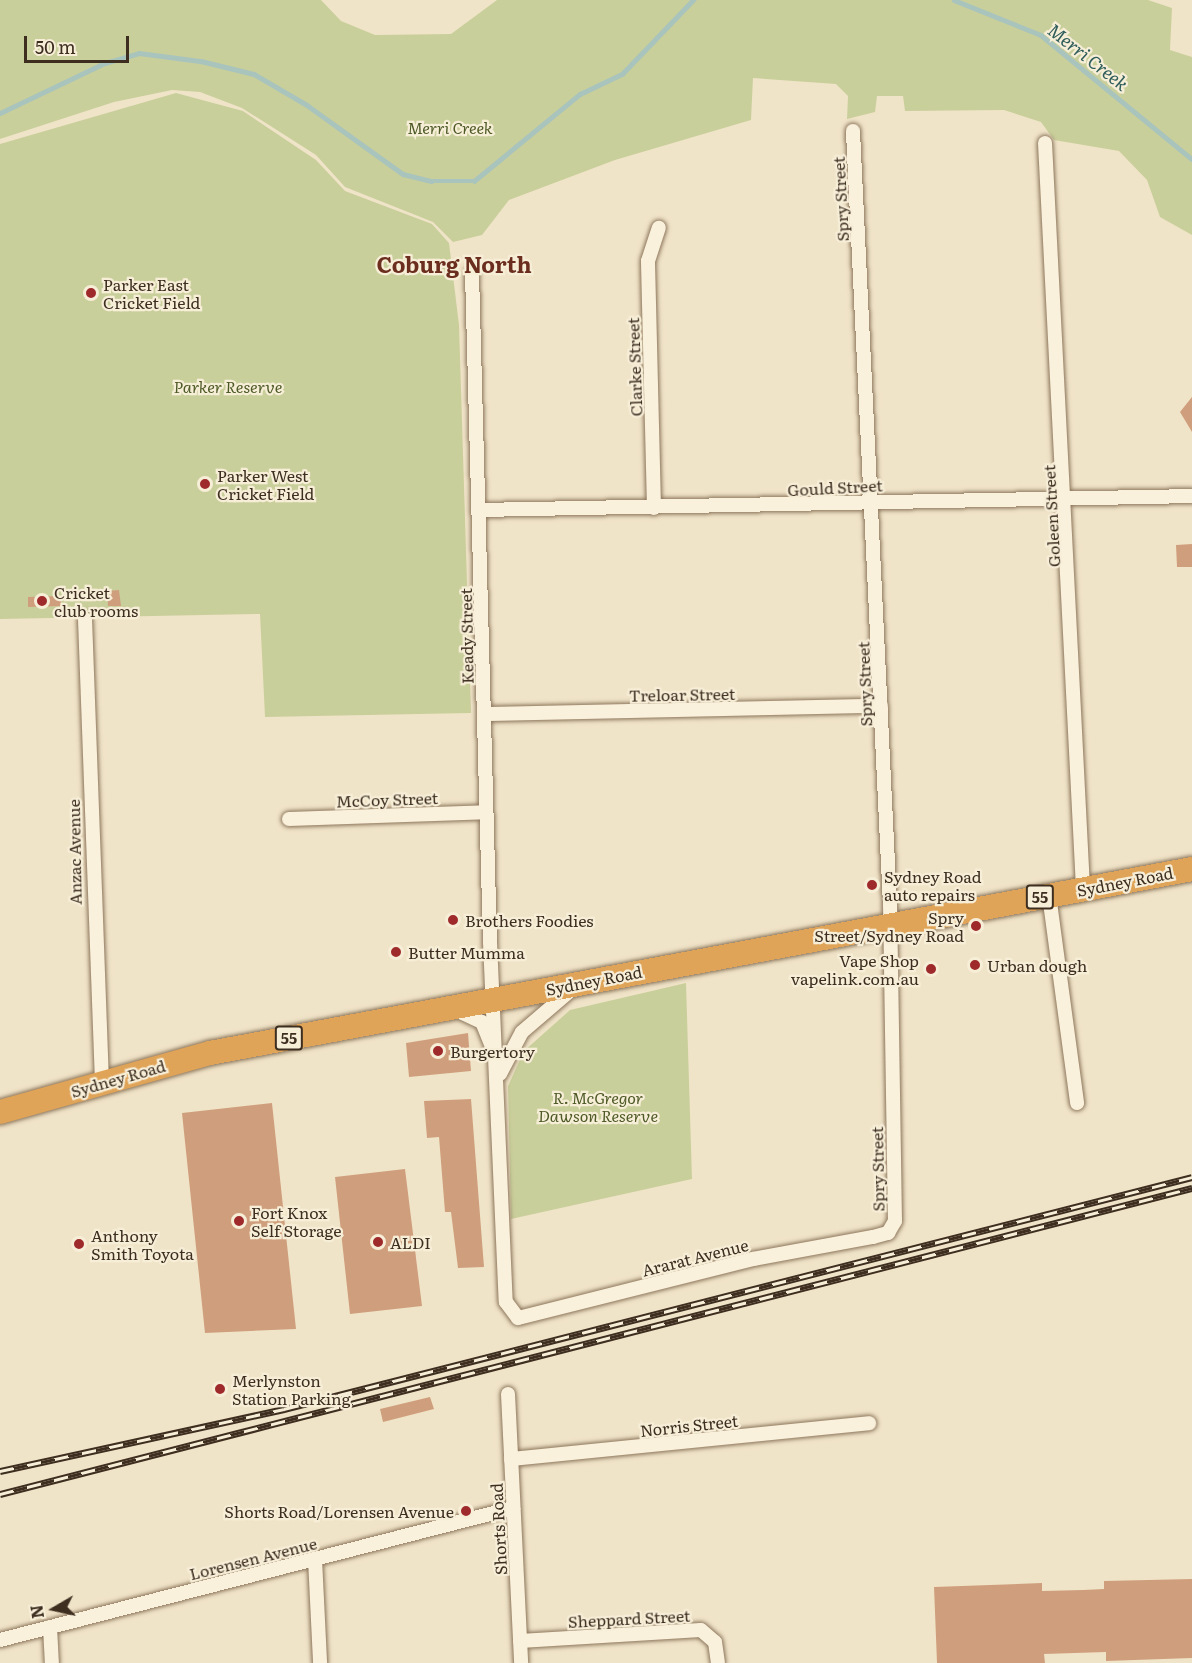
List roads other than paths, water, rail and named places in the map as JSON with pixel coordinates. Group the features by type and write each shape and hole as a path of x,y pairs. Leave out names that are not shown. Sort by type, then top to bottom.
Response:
{"highway":[{"name":"Sydney Road","path":"0,1112 210,1053 1192,869"}],"street":[{"name":"Spry Street","path":"853,131 874,502 888,925 895,1221 888,1233"},
{"name":"Goleen Street","path":"1045,142 1067,499 1083,889"},
{"name":"Clarke Street","path":"654,508 648,261 658,228"},
{"name":"Keady Street","path":"472,273 486,812 495,998"},
{"name":"Gould Street","path":"479,510 1192,496"},
{"name":"Anzac Avenue","path":"85,619 102,1083"},
{"name":"Treloar Street","path":"484,714 881,706"},
{"name":"McCoy Street","path":"289,819 486,812"},
{"path":"1049,895 1077,1103"},
{"path":"498,1071 535,1017 583,982"},
{"path":"495,998 498,1071"},
{"path":"447,1007 482,1022 498,1071"},
{"name":"Ararat Avenue","path":"498,1071 506,1302 512,1315 523,1317 753,1259 888,1233"},
{"name":"Shorts Road","path":"508,1394 521,1663"},
{"name":"Norris Street","path":"511,1459 869,1423"},
{"name":"Lorensen Avenue","path":"0,1640 513,1508"},
{"path":"315,1559 320,1663"},
{"path":"50,1627 52,1663"},
{"name":"Sheppard Street","path":"520,1641 700,1630 715,1642 718,1663"}],"waterway":[{"name":"Merri Creek","path":"0,113 105,63 139,53 201,61 254,74 307,105 403,174 431,181 474,181 580,94 622,74 693,0"},
{"name":"Merri Creek","path":"954,0 1041,35 1192,159"}],"railway":[{"path":"0,1471 284,1409 1192,1177"},
{"path":"0,1494 1192,1188"}],"place":[{"name":"Parker East Cricket Field","path":"91,293"},
{"name":"Parker West Cricket Field","path":"205,484"},
{"name":"Cricket club rooms","path":"42,601"},
{"name":"Sydney Road auto repairs","path":"872,885"},
{"name":"Brothers Foodies","path":"453,920"},
{"name":"Spry Street/Sydney Road","path":"976,926"},
{"name":"Butter Mumma","path":"396,952"},
{"name":"Urban dough","path":"975,965"},
{"name":"Vape Shop vapelink.com.au","path":"931,969"},
{"name":"Burgertory","path":"438,1051"},
{"name":"Fort Knox Self Storage","path":"239,1221"},
{"name":"ALDI","path":"378,1242"},
{"name":"Anthony Smith Toyota","path":"79,1244"},
{"name":"Merlynston Station Parking","path":"220,1389"},
{"name":"Shorts Road/Lorensen Avenue","path":"466,1511"}],"district":[{"name":"Coburg North","path":"454,264"}],"park label":[{"name":"Parker Reserve","path":"228,386"},
{"name":"R. McGregor Dawson Reserve","path":"598,1106"}]}
